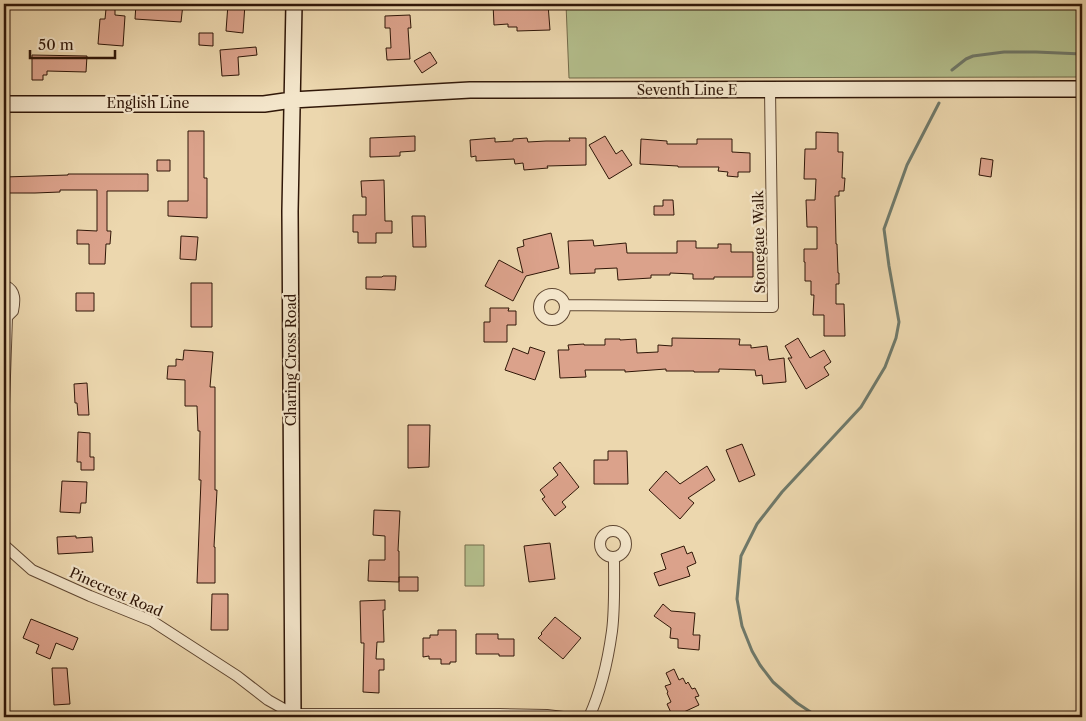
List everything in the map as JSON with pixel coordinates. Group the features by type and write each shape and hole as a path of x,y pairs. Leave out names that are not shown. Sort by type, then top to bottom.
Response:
{"street":[{"name":"Charing Cross Road","path":"293,716 290,260 294,4"},
{"name":"Seventh Line E","path":"292,100 470,90 1082,89"},
{"name":"Stonegate Walk","path":"565,305 773,307 770,90"},
{"name":"English Line","path":"4,104 264,104 292,100"},
{"path":"4,288 6,286 10,288 15,298 13,311 5,316 4,405"},
{"name":"Pinecrest Road","path":"4,545 32,570 152,621 237,676 268,700 293,716"},
{"path":"589,717 597,695 612,630 614,557"},
{"path":"293,716 499,714 563,717"}],"green space":[{"path":"566,4 1082,4 1082,77 569,78"},
{"path":"465,545 484,545 484,586 465,586"}],"building":[{"path":"136,4 183,4 181,22 135,19"},
{"path":"228,4 245,4 243,33 226,31"},
{"path":"493,4 548,4 550,30 517,31 517,27 508,27 508,24 494,25"},
{"path":"106,9 115,9 115,15 125,16 123,46 98,44 100,19 105,19"},
{"path":"410,15 411,28 408,28 410,59 387,60 386,48 391,48 390,28 385,28 385,16"},
{"path":"199,33 213,33 213,46 199,45"},
{"path":"256,47 257,55 238,57 239,75 222,76 220,50"},
{"path":"430,52 437,63 422,73 414,61"},
{"path":"32,55 87,56 86,72 47,71 47,75 43,75 43,80 32,80"},
{"path":"188,131 204,131 204,178 207,178 207,218 168,216 168,201 188,201"},
{"path":"816,132 838,133 838,152 843,152 842,178 845,178 844,191 839,191 839,196 835,196 839,273 839,284 836,284 836,304 844,304 845,336 824,336 824,315 813,315 814,295 811,295 811,281 805,281 804,249 817,249 817,227 807,227 806,200 815,200 816,179 804,179 805,149 816,149"},
{"path":"415,136 415,151 400,152 400,156 370,157 370,138"},
{"path":"605,136 616,154 622,150 632,165 609,179 589,145"},
{"path":"495,138 495,142 527,138 528,142 570,141 569,138 586,138 586,165 547,166 548,168 524,170 523,163 515,164 514,159 476,161 476,156 471,157 470,140"},
{"path":"641,139 667,141 667,144 697,144 697,139 732,139 732,152 750,153 750,172 738,172 738,177 727,176 728,172 718,171 719,167 678,167 640,164"},
{"path":"981,158 993,160 991,177 979,175"},
{"path":"157,160 170,160 170,171 157,171"},
{"path":"68,174 148,174 148,191 107,191 107,231 111,231 110,244 106,244 105,264 89,264 89,244 77,244 77,230 97,231 97,190 4,193 4,177"},
{"path":"384,180 385,221 392,221 392,233 376,233 376,243 358,243 358,232 353,232 353,215 366,215 366,197 362,197 361,181"},
{"path":"663,200 673,200 674,215 654,215 654,206 663,206"},
{"path":"412,216 425,216 426,247 413,247"},
{"path":"551,233 559,268 526,276 513,301 485,286 499,260 523,273 517,248 524,246 523,240"},
{"path":"181,236 198,237 196,260 180,259"},
{"path":"593,240 594,246 626,243 627,253 677,253 677,241 696,241 696,248 718,248 718,244 731,244 731,252 753,252 753,277 693,279 693,274 670,273 670,275 651,275 651,278 618,280 617,268 595,269 595,273 570,274 568,241"},
{"path":"396,276 395,290 366,289 366,277"},
{"path":"191,283 212,283 212,327 191,327"},
{"path":"76,293 94,293 94,311 76,311"},
{"path":"490,308 509,308 508,311 516,311 516,325 507,325 507,342 484,342 484,322 490,322"},
{"path":"672,338 740,339 739,345 751,345 751,348 767,346 769,360 784,358 786,382 763,384 762,375 756,376 755,370 719,369 719,372 666,371 666,369 625,372 625,370 585,370 586,377 560,378 558,350 569,350 568,345 605,345 605,339 636,339 637,353 658,352 658,345 672,346"},
{"path":"798,338 810,358 824,350 831,362 824,367 829,375 806,389 788,358 792,358 785,346"},
{"path":"530,347 545,352 535,380 505,370 513,348 528,354"},
{"path":"184,350 213,352 210,387 215,387 215,490 217,490 214,547 215,583 197,583 201,480 199,480 200,431 198,431 197,406 185,406 185,380 167,379 168,366 176,366 176,359 183,360"},
{"path":"87,383 89,415 78,415 74,384"},
{"path":"408,425 430,425 429,467 408,468"},
{"path":"78,432 90,433 90,457 94,457 94,470 81,470 81,462 77,462"},
{"path":"742,444 755,475 739,482 726,450"},
{"path":"608,451 627,451 628,484 594,484 594,460 608,460"},
{"path":"560,462 579,487 562,502 566,507 555,516 542,499 545,497 540,490 558,475 553,468"},
{"path":"707,466 715,480 688,498 694,503 680,519 649,490 666,471 680,484"},
{"path":"62,481 87,482 86,503 81,503 80,513 60,512"},
{"path":"374,510 400,511 399,582 368,581 369,560 385,560 385,536 373,535"},
{"path":"76,536 76,538 92,537 93,552 58,554 57,537"},
{"path":"550,543 555,579 529,582 524,546"},
{"path":"684,546 687,554 692,552 696,563 687,567 690,576 659,586 654,573 666,569 661,554"},
{"path":"399,577 418,577 418,591 399,591"},
{"path":"212,594 228,594 228,630 211,630"},
{"path":"385,600 385,610 383,610 384,642 377,642 376,659 384,659 384,670 379,670 379,693 363,692 364,643 361,643 360,601"},
{"path":"663,604 671,611 695,613 693,635 700,635 699,650 678,648 678,639 670,638 671,628 654,616"},
{"path":"555,617 581,638 563,659 538,638"},
{"path":"31,619 78,638 73,650 56,643 50,659 36,653 39,645 23,638"},
{"path":"438,630 456,630 456,662 441,664 441,659 429,659 429,656 423,657 423,638 430,638 430,635 438,635"},
{"path":"476,634 498,634 498,639 514,639 514,656 476,654"},
{"path":"52,668 67,668 70,704 54,705"},
{"path":"674,669 679,680 683,678 692,689 695,688 699,696 695,697 699,705 673,717 667,704 671,702 665,686 671,684 666,673"}],"waterway":[{"path":"952,70 973,56 1004,52 1082,54"},
{"path":"818,717 797,703 773,682 752,651 742,626 737,599 741,556 757,524 782,492 861,407 885,367 896,338 899,322 884,229 907,165 939,103"}]}
